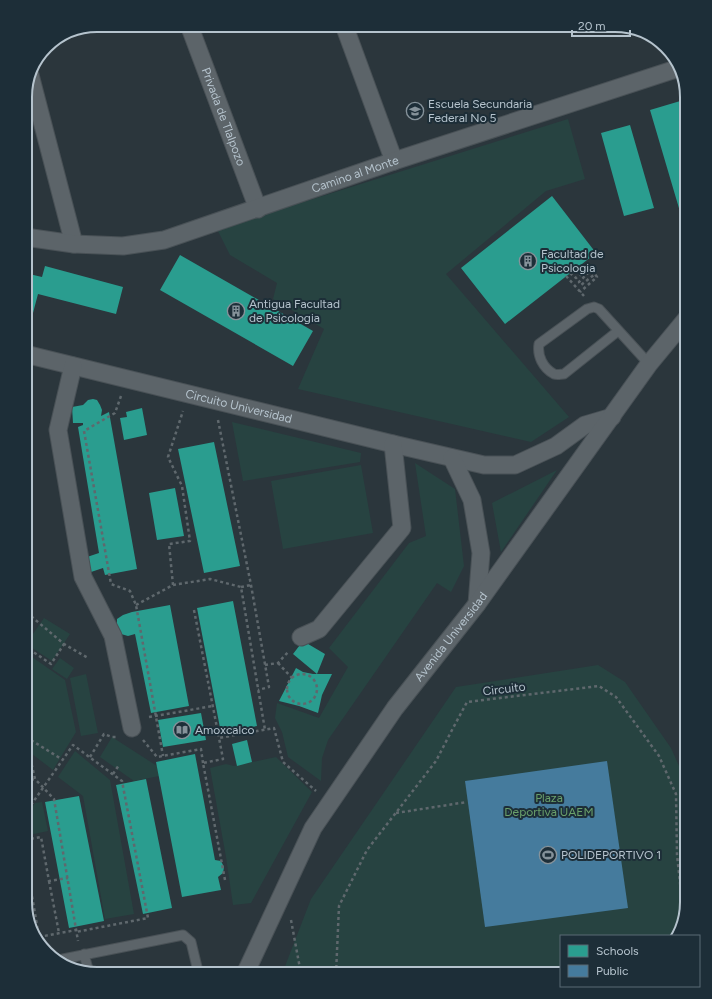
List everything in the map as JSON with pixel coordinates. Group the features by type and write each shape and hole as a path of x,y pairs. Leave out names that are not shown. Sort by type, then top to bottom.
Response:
{"street":[{"name":"Privada de Tlalpozo","path":"192,32 258,209"},
{"path":"347,32 394,161"},
{"name":"Camino al Monte","path":"32,238 74,244 123,246 164,240 258,209 394,161 674,70"},
{"path":"33,86 74,244"},
{"name":"Avenida Universidad","path":"248,967 313,828 395,708 477,604 649,364 680,326"},
{"name":"Circuito Universidad","path":"32,356 484,465 515,465 556,446 585,425 612,416"},
{"path":"73,366 58,430 83,576 114,636 131,724"},
{"path":"301,637 319,629 402,528 393,444"},
{"path":"452,458 472,500 481,553 477,604"}],"lane":[{"path":"618,331 564,374 555,374 544,366 537,353 539,344 587,309 594,306 600,309 649,364"},
{"path":"66,959 183,935 190,942 197,967"},
{"path":"84,954 87,966"}],"path":[{"path":"566,276 579,291 597,277 595,274 582,285 579,282 593,268 592,266 576,278 570,273"},
{"path":"127,379 115,413 84,430 111,584 130,591 136,605 163,756"},
{"path":"173,585 169,544 190,541 182,486 168,457 189,394"},
{"path":"214,400 251,585 269,687 258,690"},
{"path":"136,605 173,585 210,579 241,587 251,585"},
{"path":"241,587 265,730"},
{"path":"194,610 223,759 204,763"},
{"path":"32,617 64,644 88,658"},
{"path":"265,665 278,663 301,637"},
{"path":"32,652 51,664 64,644"},
{"path":"278,663 292,678"},
{"path":"300,674 305,674 313,679 317,688 317,693 311,701 301,704 292,700 289,696 287,687 292,678 300,674"},
{"name":"Circuito","path":"336,967 339,906 367,850 436,761 467,702 599,686 616,697 659,756 676,794 680,878"},
{"path":"213,706 155,716 131,724 156,757 201,749 225,880"},
{"path":"219,738 274,728 283,762 317,791"},
{"path":"90,757 104,734"},
{"path":"32,740 63,760"},
{"path":"32,803 44,788 73,745 122,781 148,918 42,936"},
{"path":"32,765 35,778 54,799 76,931 84,954"},
{"path":"113,774 119,765"},
{"path":"396,813 467,802"},
{"path":"32,839 41,837 59,933"},
{"path":"49,881 68,878"},
{"path":"32,896 37,928"},
{"path":"291,919 300,967"}],"green space":[{"path":"568,119 585,179 546,191 446,274 569,417 531,442 298,389 324,329 273,299 277,283 230,255 217,229"},
{"path":"232,422 361,453 360,462 243,481"},
{"path":"415,463 455,489 464,566 451,592 437,583 328,740 322,758 321,781 288,757 282,732 275,718 277,703 319,718 348,667 329,648 409,543 426,536"},
{"path":"361,465 373,533 283,549 271,481"},
{"path":"557,470 501,552 492,503"},
{"path":"44,618 70,634 52,661 32,648 32,635"},
{"path":"32,657 65,680 76,732 53,770 32,754"},
{"path":"60,658 74,668 67,679 52,669"},
{"name":"Plaza Deportiva UAEM","path":"598,665 625,682 671,748 680,768 680,902 678,919 671,935 560,935 560,967 285,967 311,899 456,687"},
{"path":"86,674 98,733 81,736 70,678"},
{"path":"112,737 157,766 159,776 134,781 100,757"},
{"path":"75,751 110,780 134,914 105,919 83,796 58,777"},
{"path":"276,757 312,792 251,903 233,905 210,768 226,764 234,766"},
{"path":"42,802 48,831 32,834 32,808 35,803"}],"building: Schools":[{"path":"680,101 680,212 650,110"},
{"path":"630,125 654,208 624,216 601,133"},
{"name":"Facultad de Psicologia","path":"552,196 596,253 505,324 461,268"},
{"name":"Antigua Facultad de Psicologia","path":"180,255 313,331 293,366 160,290"},
{"path":"45,266 123,287 116,314 38,294 32,313 32,275 42,277"},
{"path":"88,400 97,400 100,405 102,410 101,416 109,412 137,569 105,575 103,568 91,572 87,557 99,553 78,427 83,425 83,423 73,423 72,407 83,405"},
{"path":"142,408 147,435 124,440 120,418 127,417 126,412"},
{"path":"214,442 240,566 204,573 178,449"},
{"path":"175,488 184,536 157,540 149,493"},
{"path":"233,601 257,726 221,733 197,608"},
{"path":"170,605 189,706 151,713 135,634 128,636 121,634 117,627 117,619 132,612"},
{"path":"303,641 325,654 317,674 293,654"},
{"path":"296,668 303,672 313,674 332,674 322,695 318,713 279,701"},
{"name":"Amoxcalco","path":"201,713 206,740 163,747 158,720"},
{"path":"247,740 252,762 237,766 232,744"},
{"path":"195,754 215,860 221,861 224,867 223,873 218,877 221,890 182,897 156,762"},
{"path":"146,779 172,908 143,914 116,785"},
{"path":"79,796 104,921 69,928 45,802"}],"building: Public":[{"name":"POLIDEPORTIVO 1","path":"607,761 628,908 485,927 465,781"}],"place":[{"name":"Escuela Secundaria Federal No 5","path":"415,111"},
{"name":"Facultad de Psicologia","path":"528,261"},
{"name":"Antigua Facultad de Psicologia","path":"236,311"},
{"name":"Amoxcalco","path":"182,730"},
{"name":"POLIDEPORTIVO 1","path":"548,855"}]}
